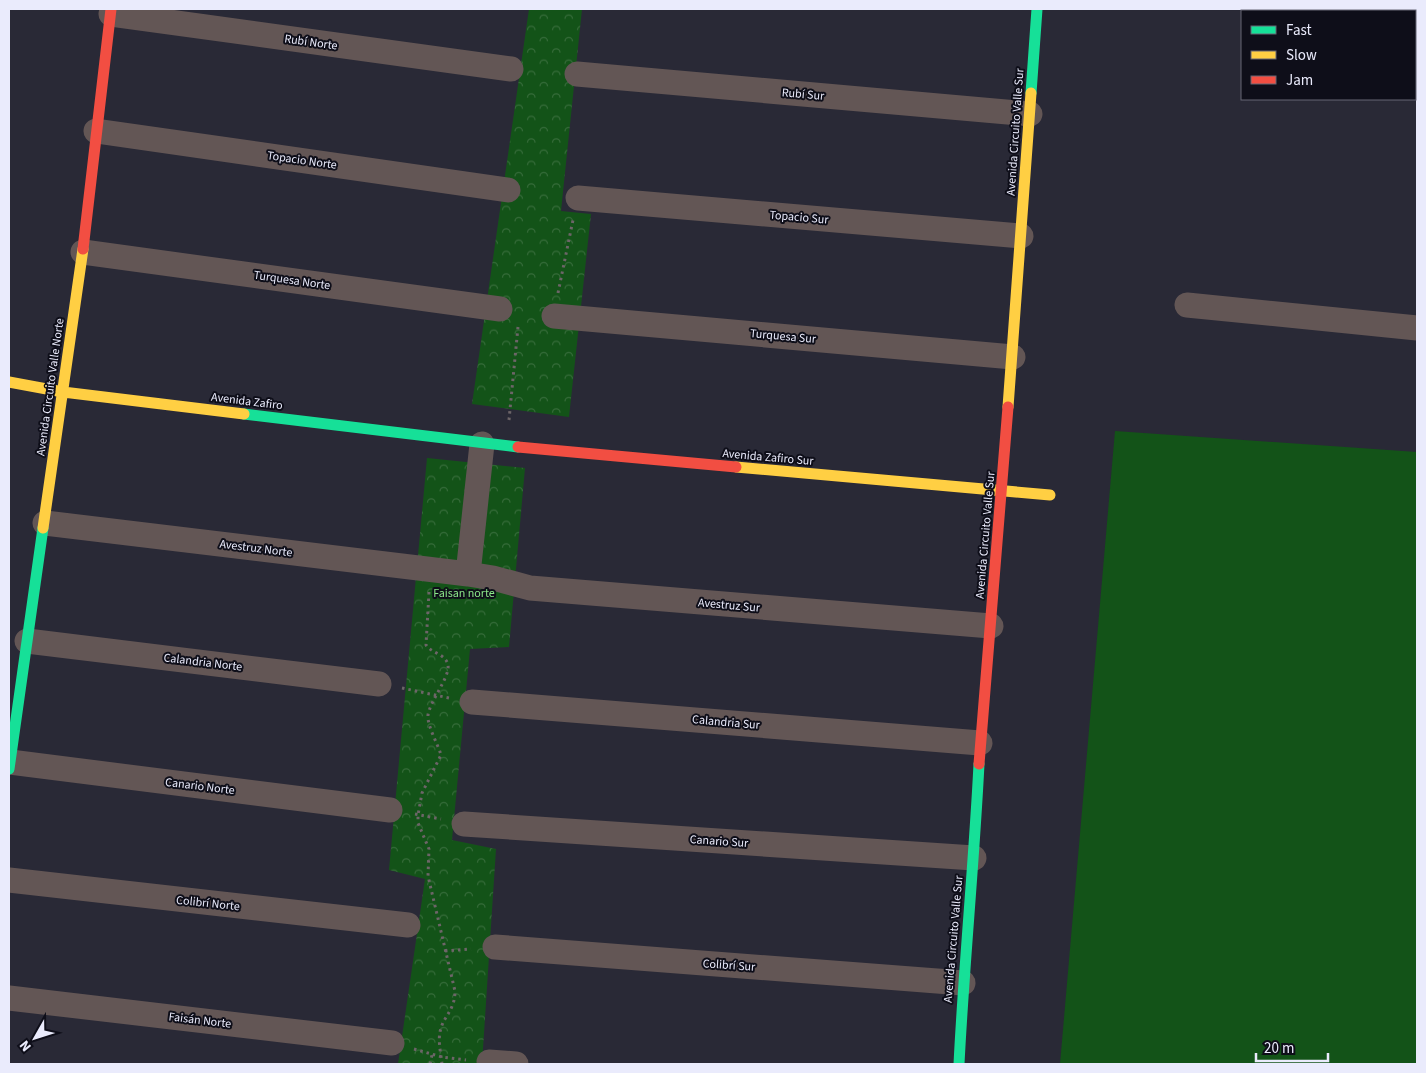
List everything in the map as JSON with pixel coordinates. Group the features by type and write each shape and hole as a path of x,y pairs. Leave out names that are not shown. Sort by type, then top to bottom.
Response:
{"street":[{"name":"Avenida Circuito Valle Sur","path":"959,1064 963,983 974,858 980,743 1013,356 1038,9"},
{"name":"Rubí Norte","path":"111,12 511,69"},
{"name":"Avenida Circuito Valle Norte","path":"9,766 83,252 111,12"},
{"name":"Rubí Sur","path":"577,74 1030,114"},
{"name":"Topacio Norte","path":"96,131 508,190"},
{"name":"Topacio Sur","path":"578,198 1021,236"},
{"name":"Turquesa Norte","path":"83,252 500,309"},
{"path":"1187,305 1417,328"},
{"name":"Turquesa Sur","path":"554,316 1013,356"},
{"name":"Avenida Zafiro","path":"9,382 63,392 482,444"},
{"path":"468,574 482,444"},
{"name":"Avenida Zafiro Sur","path":"482,444 1050,495"},
{"name":"Avestruz Norte","path":"44,522 468,574"},
{"name":"Avestruz Sur","path":"468,574 493,578 530,588 991,626"},
{"name":"Calandria Norte","path":"27,641 379,684"},
{"name":"Calandria Sur","path":"472,702 980,743"},
{"name":"Canario Norte","path":"9,766 390,810"},
{"name":"Canario Sur","path":"464,824 974,858"},
{"name":"Colibrí Norte","path":"9,880 408,926"},
{"name":"Colibrí Sur","path":"495,948 963,983"},
{"name":"Faisán Norte","path":"9,998 392,1043"},
{"path":"489,1062 516,1064"}],"path":[{"path":"554,316 578,198"},
{"path":"500,309 519,311 507,446"},
{"path":"432,570 425,640 429,649 446,659 448,666 447,673 428,715 429,724 441,755 422,793 418,823 429,849 428,876 455,991 453,1007 440,1032 442,1064"},
{"path":"379,684 472,702"},
{"path":"390,810 464,824"},
{"path":"392,1043 442,1057 489,1062"},
{"path":"430,1064 432,1054"}],"green space":[{"path":"529,9 582,9 561,211 591,214 569,417 472,404"},
{"path":"1115,431 1417,452 1417,1064 1060,1064"},
{"name":"Faisan norte","path":"427,458 525,468 509,647 470,649 452,840 496,849 482,1064 398,1064 425,879 389,870"}],"traffic: fast":[{"path":"1031,93 1037,9"},
{"path":"244,414 518,447"},
{"path":"9,769 43,528"},
{"path":"959,1064 979,764"}],"traffic: slow":[{"path":"1008,407 1031,93"},
{"path":"43,528 83,249"},
{"path":"9,382 63,392 244,414"},
{"path":"736,467 1050,495"}],"traffic: jam":[{"path":"83,249 111,9"},
{"path":"979,764 1008,407"},
{"path":"518,447 736,467"}]}
